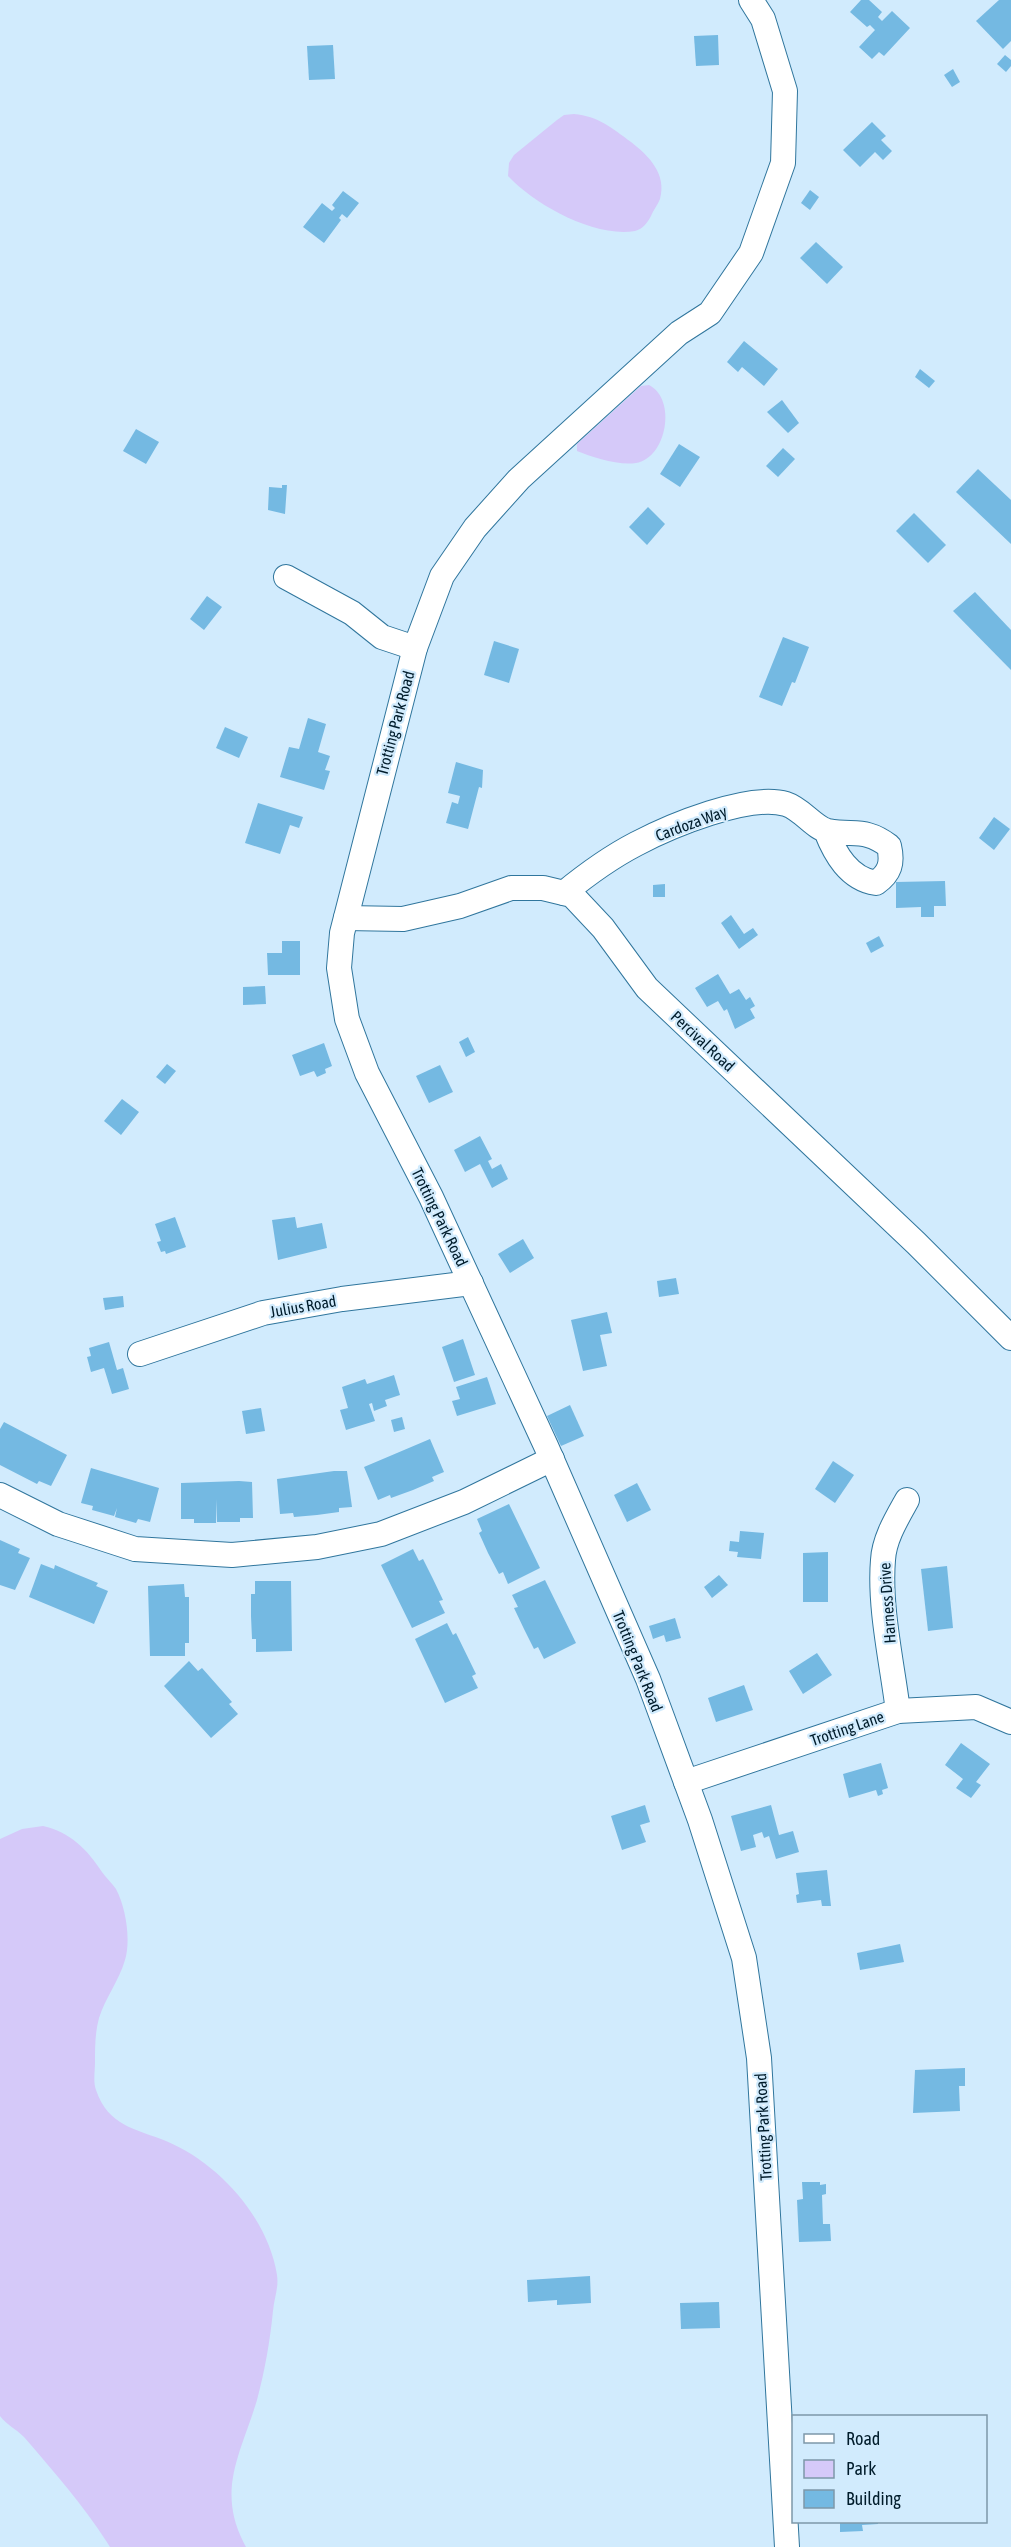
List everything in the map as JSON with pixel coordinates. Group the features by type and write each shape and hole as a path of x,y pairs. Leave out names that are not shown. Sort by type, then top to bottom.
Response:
{"street":[{"name":"Trotting Park Road","path":"751,0 763,20 785,91 783,164 751,253 710,313 679,333 519,478 475,528 442,576 415,648 346,918 339,968 347,1019 367,1073 431,1197 471,1283 552,1459 648,1679 686,1782 744,1958 759,2058 787,2547"},
{"path":"286,577 352,613 382,637 415,648"},
{"name":"Cardoza Way","path":"564,892 636,844 726,810 756,803 785,804 802,812 826,831"},
{"path":"346,918 402,919 460,906 511,888 543,888 564,892"},
{"name":"Percival Road","path":"564,892 572,895 603,928 647,988 916,1243 1011,1338"},
{"name":"Julius Road","path":"140,1354 263,1313 342,1299 471,1283"},
{"path":"0,1495 58,1524 135,1549 232,1555 317,1547 381,1534 464,1502 552,1459"},
{"name":"Harness Drive","path":"898,1711 886,1616 883,1558 893,1526 907,1500"},
{"name":"Trotting Lane","path":"686,1782 898,1711 976,1707 1011,1722"}],"green space":[{"path":"574,114 598,120 611,128 638,147 655,166 661,182 660,199 648,221 640,229 619,232 584,224 566,217 533,197 508,176 509,163 514,155 564,115"},
{"path":"649,385 658,392 663,402 665,427 655,451 647,459 629,464 577,451 577,444 641,386"},
{"path":"43,1826 62,1832 84,1849 116,1889 125,1915 127,1952 102,2011 96,2035 95,2084 101,2102 116,2119 186,2151 222,2178 252,2213 272,2254 277,2284 267,2356 257,2400 238,2455 232,2490 232,2508 246,2547 110,2547 58,2477 24,2437 0,2416 0,1839 22,1829"}],"building":[{"path":"861,0 869,0 882,12 878,17 882,21 892,11 910,28 884,56 879,52 872,59 859,47 875,30 870,25 867,27 850,12"},
{"path":"999,0 1011,0 1011,41 1003,49 976,21"},
{"path":"718,35 719,65 696,66 694,36"},
{"path":"333,45 335,79 309,80 307,46"},
{"path":"1005,55 1011,60 1011,66 1006,72 997,64"},
{"path":"953,69 960,82 952,87 944,75"},
{"path":"872,122 886,136 881,140 892,151 883,160 875,152 860,167 843,150"},
{"path":"810,190 819,197 810,210 801,203"},
{"path":"343,191 359,203 347,218 342,214 339,218 341,220 324,243 303,227 322,203 332,211 335,208 332,205"},
{"path":"816,242 843,267 827,284 800,258"},
{"path":"744,341 778,369 764,386 742,367 738,372 727,362"},
{"path":"920,369 935,381 929,388 915,377"},
{"path":"782,400 799,423 788,433 767,412"},
{"path":"136,429 159,442 146,464 123,451"},
{"path":"679,444 700,457 680,487 660,474"},
{"path":"783,448 795,459 778,477 766,466"},
{"path":"978,469 1011,500 1011,544 956,492"},
{"path":"282,485 287,485 285,514 268,510 269,487 282,488"},
{"path":"648,507 665,524 647,545 629,527"},
{"path":"914,513 946,545 928,563 896,531"},
{"path":"975,592 1011,630 1011,670 953,611"},
{"path":"207,596 222,607 204,630 190,619"},
{"path":"783,637 809,647 795,683 792,682 782,706 759,697"},
{"path":"494,641 519,649 509,683 484,675"},
{"path":"308,718 326,724 318,752 330,756 325,770 330,771 324,790 280,777 289,747 299,749"},
{"path":"225,727 248,737 239,758 216,748"},
{"path":"456,762 483,770 482,788 479,787 468,829 446,823 452,802 458,804 460,796 448,793"},
{"path":"258,803 303,817 299,828 290,825 280,854 245,843"},
{"path":"994,817 1010,829 994,850 979,838"},
{"path":"945,881 946,906 934,906 934,917 921,917 921,907 896,908 896,882"},
{"path":"665,884 665,897 653,897 653,885"},
{"path":"731,915 744,934 753,928 758,935 739,949 721,923"},
{"path":"879,936 884,946 871,953 866,943"},
{"path":"282,941 300,941 300,975 268,975 267,953 282,953"},
{"path":"718,974 730,994 739,989 746,1000 750,997 755,1006 750,1009 755,1018 735,1029 727,1009 724,1011 718,1001 707,1007 695,988"},
{"path":"265,986 266,1004 243,1005 243,987"},
{"path":"468,1037 475,1052 466,1057 459,1042"},
{"path":"324,1043 332,1066 325,1069 326,1073 317,1077 314,1071 300,1076 292,1055"},
{"path":"167,1064 176,1071 165,1084 156,1077"},
{"path":"440,1065 453,1092 429,1103 416,1076"},
{"path":"122,1099 139,1112 121,1135 104,1121"},
{"path":"480,1136 492,1159 488,1161 492,1169 501,1164 508,1179 492,1188 480,1164 465,1172 454,1150"},
{"path":"175,1217 186,1247 166,1254 165,1251 161,1252 157,1242 161,1241 155,1224"},
{"path":"295,1217 297,1228 322,1223 327,1248 278,1260 272,1220"},
{"path":"523,1239 534,1258 510,1273 498,1254"},
{"path":"676,1278 679,1294 659,1297 657,1281"},
{"path":"123,1296 124,1307 105,1310 103,1298"},
{"path":"607,1312 612,1333 600,1335 607,1366 583,1371 571,1320"},
{"path":"463,1339 475,1375 454,1382 442,1347"},
{"path":"109,1342 117,1370 123,1368 129,1389 112,1394 104,1368 91,1372 87,1357 91,1356 89,1348"},
{"path":"394,1375 400,1395 385,1400 387,1406 374,1411 372,1403 369,1404 375,1421 346,1430 340,1410 348,1408 342,1387 365,1379 367,1384"},
{"path":"487,1377 496,1404 457,1416 452,1401 460,1399 456,1387"},
{"path":"570,1405 584,1436 561,1446 547,1416"},
{"path":"261,1408 265,1431 246,1434 242,1411"},
{"path":"402,1417 405,1429 394,1432 391,1420"},
{"path":"4,1422 67,1455 51,1486 39,1481 37,1484 0,1465 0,1429"},
{"path":"430,1439 444,1472 432,1477 434,1481 413,1490 378,1500 364,1467"},
{"path":"833,1461 854,1475 835,1503 815,1489"},
{"path":"91,1468 159,1488 150,1522 138,1519 136,1523 115,1517 117,1508 114,1516 92,1510 93,1506 81,1503"},
{"path":"347,1471 352,1507 339,1508 339,1512 317,1515 294,1517 293,1513 280,1514 277,1479"},
{"path":"252,1482 253,1518 240,1518 240,1522 217,1522 216,1499 216,1523 194,1523 194,1519 181,1519 181,1483"},
{"path":"637,1483 651,1510 627,1522 614,1495"},
{"path":"509,1504 540,1568 508,1584 503,1572 499,1574 488,1553 479,1533 482,1531 477,1519"},
{"path":"740,1531 764,1533 761,1559 737,1557 738,1552 729,1551 730,1541 739,1542"},
{"path":"0,1540 20,1549 18,1553 30,1558 15,1590 0,1585"},
{"path":"413,1549 419,1561 423,1559 443,1600 439,1601 445,1613 412,1628 381,1565"},
{"path":"828,1552 828,1602 803,1602 803,1553"},
{"path":"41,1564 54,1569 55,1565 98,1583 96,1586 108,1591 94,1624 29,1597"},
{"path":"947,1566 953,1628 928,1631 921,1569"},
{"path":"719,1575 728,1585 712,1598 704,1587"},
{"path":"545,1580 576,1643 544,1659 538,1647 534,1649 524,1629 514,1608 518,1607 512,1595"},
{"path":"255,1581 291,1581 292,1651 256,1652 256,1639 252,1639 251,1616 251,1594 255,1594"},
{"path":"184,1584 185,1597 189,1597 189,1643 185,1643 185,1656 150,1656 148,1586"},
{"path":"675,1618 681,1638 666,1642 664,1635 653,1639 649,1626"},
{"path":"447,1623 453,1635 456,1633 476,1674 472,1676 478,1688 445,1703 415,1639"},
{"path":"817,1653 832,1675 803,1694 789,1671"},
{"path":"189,1661 198,1671 202,1668 232,1702 229,1704 238,1714 211,1738 164,1686"},
{"path":"744,1685 753,1710 716,1722 708,1698"},
{"path":"961,1743 990,1764 976,1782 981,1785 971,1798 956,1788 963,1779 945,1765"},
{"path":"881,1763 888,1788 882,1790 883,1794 878,1796 876,1790 849,1798 843,1774"},
{"path":"645,1805 650,1822 640,1825 646,1842 622,1850 611,1816"},
{"path":"771,1805 779,1835 793,1831 799,1852 776,1859 769,1836 764,1838 762,1832 753,1835 756,1847 741,1851 731,1816"},
{"path":"827,1870 831,1906 822,1906 821,1900 797,1903 796,1895 799,1894 796,1873"},
{"path":"900,1944 904,1962 860,1970 857,1953"},
{"path":"965,2068 965,2086 959,2086 960,2111 913,2113 915,2070"},
{"path":"802,2182 826,2184 826,2194 822,2195 823,2224 830,2224 831,2241 799,2242 797,2200 803,2199"},
{"path":"590,2276 591,2303 557,2305 557,2300 528,2302 527,2280"},
{"path":"719,2302 720,2328 681,2329 680,2303"},
{"path":"840,2523 878,2523 862,2525 863,2531 840,2532"}]}
